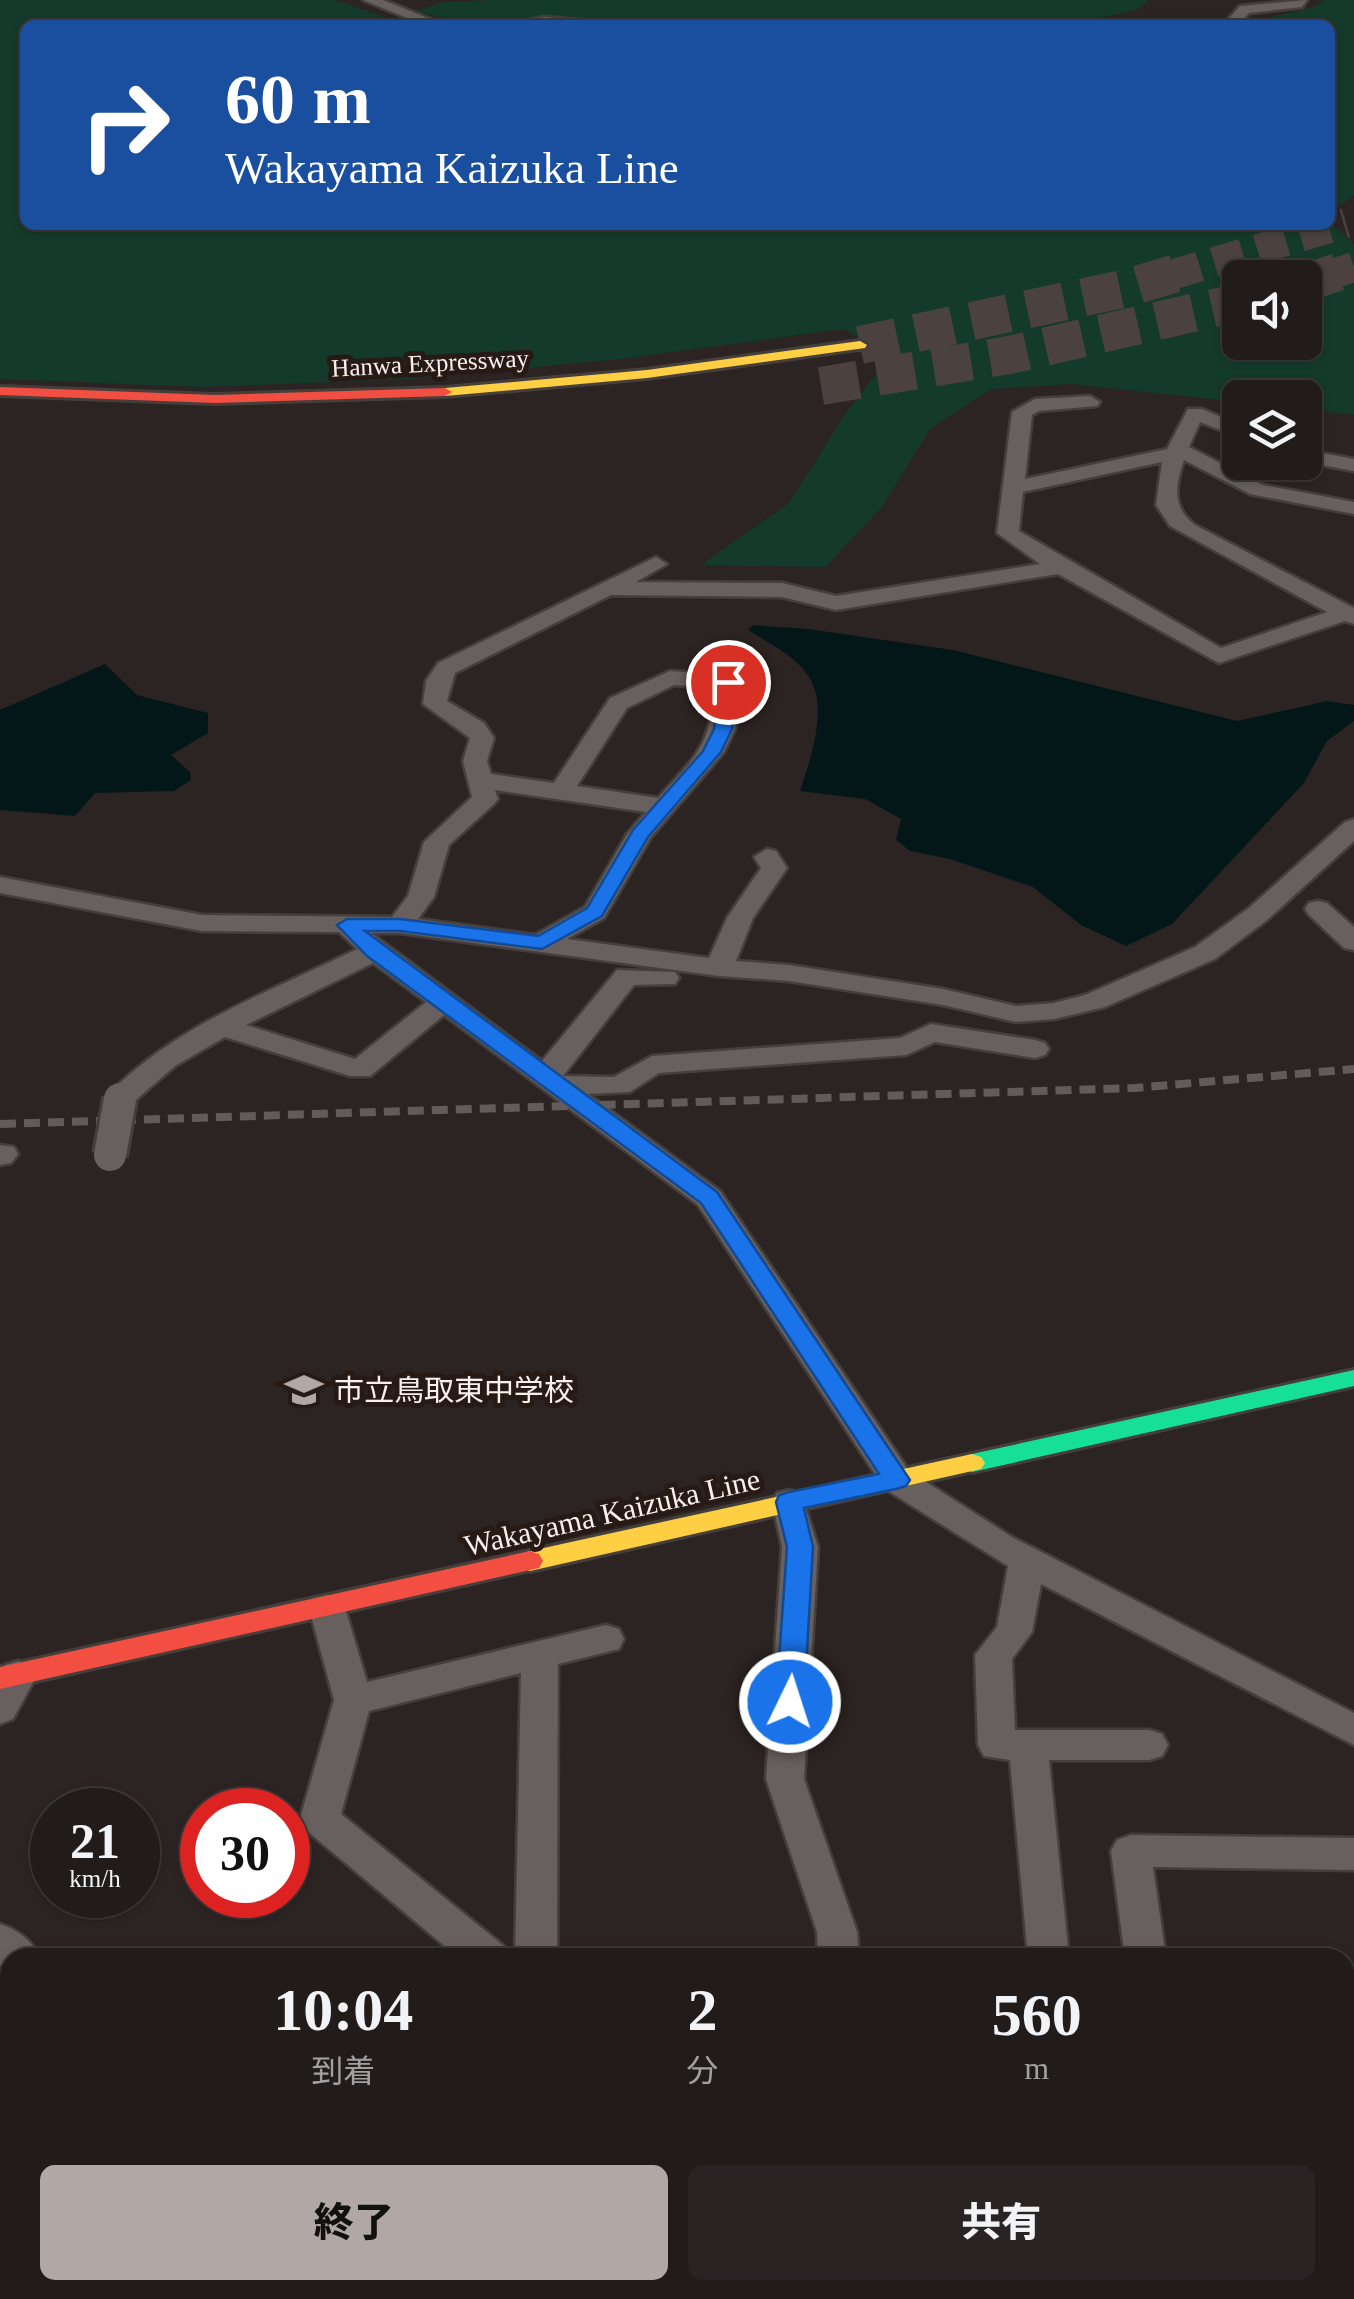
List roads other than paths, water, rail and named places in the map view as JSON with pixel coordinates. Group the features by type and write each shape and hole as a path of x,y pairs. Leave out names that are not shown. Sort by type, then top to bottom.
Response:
{"main road":[{"name":"Hanwa Expressway","path":"0,391 219,397 430,392 703,369 860,345"},
{"name":"Wakayama Kaizuka Line","path":"9,1677 1354,1378"}],"street":[{"path":"370,0 424,20"},
{"path":"1235,20 1246,9 1298,4 1300,0"},
{"path":"1090,402 1035,405 1022,412 1008,533 1062,568 1219,656 1350,615"},
{"path":"1222,425 1195,414 1176,451 1166,504 1171,516 1187,530 1350,615"},
{"path":"1014,488 1176,451 1257,490 1354,508"},
{"path":"1322,459 1354,465"},
{"path":"400,925 421,896 437,842 485,799 475,761 482,738 475,728 435,704 438,681 446,668 656,564"},
{"path":"606,589 782,590 836,603 1062,568"},
{"path":"542,942 595,912 640,834 712,752 723,729 728,682 670,678 618,703 561,791"},
{"path":"480,780 667,807"},
{"path":"552,1080 628,976 790,973 904,991 1000,1013 1076,1007 1217,946 1354,827"},
{"path":"721,975 740,918 774,868 767,857"},
{"path":"0,885 202,923 400,925 542,942 721,975"},
{"path":"1318,909 1354,942"},
{"path":"347,925 374,952 709,1198 896,1480 1027,1561 1354,1730"},
{"path":"110,1155 120,1099 130,1084 224,1028 374,952"},
{"path":"224,1028 360,1070 444,1001"},
{"path":"552,1080 620,1086 652,1066 906,1046 931,1032 1035,1049"},
{"path":"789,1502 800,1547 784,1779 838,1932 839,1948"},
{"path":"1027,1561 1014,1632 993,1654 997,1745 1150,1745"},
{"path":"327,1608 352,1700 320,1819 478,1948"},
{"path":"352,1700 606,1639"},
{"path":"536,1948 540,1655"},
{"path":"0,1709 9,1677"},
{"path":"1028,1746 1048,1948"},
{"path":"1145,1948 1132,1852 1354,1854"}],"tunnel":[{"path":"1335,226 1346,223"},
{"path":"1171,275 1322,230"},
{"path":"1330,275 1354,267"},
{"path":"860,345 1127,288 1180,272"},
{"path":"1322,277 1338,272"},
{"path":"821,386 1009,355 1222,306"}],"railway":[{"path":"0,1124 1135,1088 1354,1069"}],"place":[{"name":"市立鳥取東中学校","path":"304,1390"}]}
